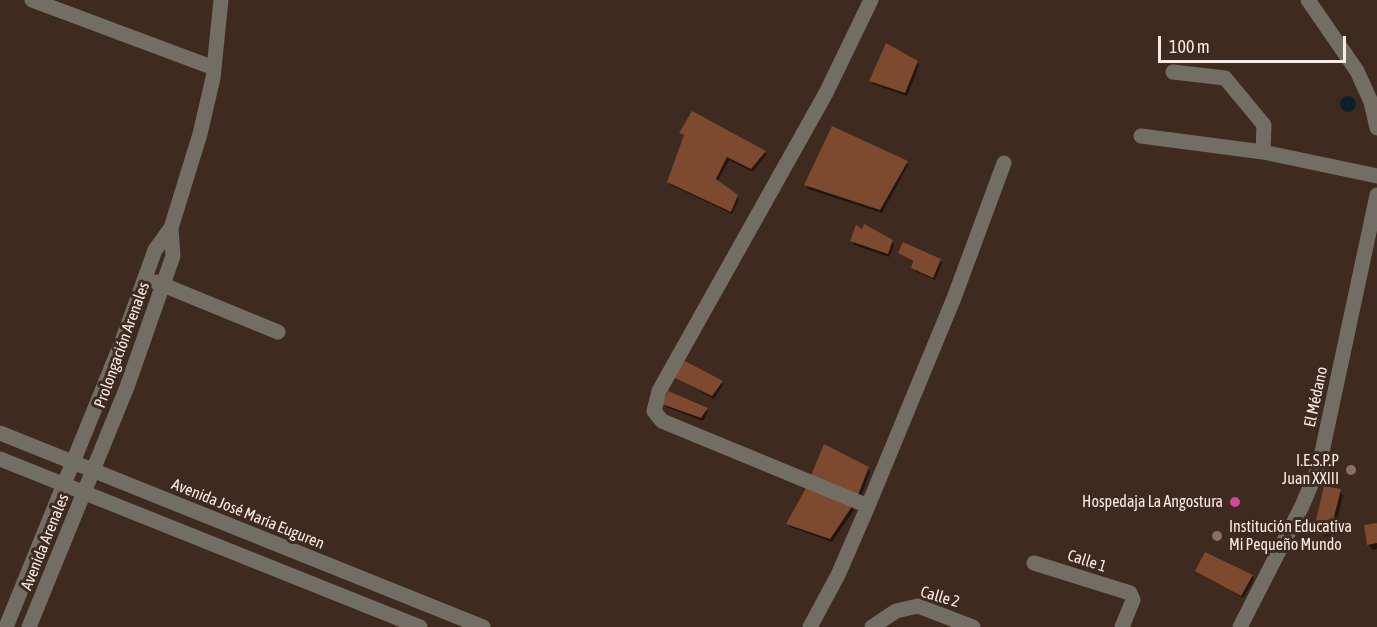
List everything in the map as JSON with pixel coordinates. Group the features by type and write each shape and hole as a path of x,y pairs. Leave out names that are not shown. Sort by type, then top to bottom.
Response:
{"street":[{"path":"33,0 214,68"},
{"name":"Prolongación Arenales","path":"73,462 147,278 155,250 171,228 200,134 214,68 221,0"},
{"path":"868,506 662,422 654,411 659,391 826,93 871,0"},
{"path":"1308,0 1357,71 1371,102 1377,128"},
{"path":"1173,72 1225,78 1264,124 1263,152"},
{"path":"1141,136 1263,152 1377,176"},
{"path":"1263,152 1273,147 1377,166"},
{"path":"810,627 838,575 868,506 954,298 1004,163"},
{"name":"El Médano","path":"1240,627 1302,506 1319,466 1377,195"},
{"name":"Prolongación Arenales","path":"93,471 127,387 173,256 171,228"},
{"path":"147,278 278,332"},
{"name":"Avenida José María Euguren","path":"0,433 483,627"},
{"path":"0,459 83,495 420,627"},
{"name":"Avenida Arenales","path":"6,627 73,462"},
{"name":"Avenida Arenales","path":"29,627 93,471"},
{"name":"Calle 1","path":"1034,563 1130,593 1132,600 1122,627"},
{"name":"Calle 2","path":"872,627 896,611 918,606 974,627"}],"water":[{"path":"1348,96 1354,98 1356,104 1354,110 1348,112 1342,110 1340,104 1342,98"}],"building":[{"path":"886,43 918,61 905,93 869,81"},
{"path":"692,111 766,151 751,169 727,157 716,179 738,195 731,212 667,182 684,135 679,133"},
{"path":"832,126 908,161 880,210 804,185"},
{"path":"864,224 893,240 888,254 850,241 856,225 862,229"},
{"path":"903,242 941,259 933,278 911,268 913,261 898,253"},
{"path":"683,360 723,381 712,396 673,377"},
{"path":"668,391 708,408 701,418 662,404"},
{"path":"824,444 869,467 858,495 810,478"},
{"path":"807,486 853,505 830,539 786,524"},
{"path":"1324,486 1341,489 1330,533 1314,529"},
{"path":"1377,523 1377,543 1367,545 1364,525"},
{"path":"1205,552 1253,575 1241,596 1195,571"}],"place":[{"name":"I.E.S.P.P Juan XXIII","path":"1351,470"},
{"name":"Hospedaja La Angostura","path":"1235,502"},
{"name":"Institución Educativa Mi Pequeño Mundo","path":"1217,536"}]}
